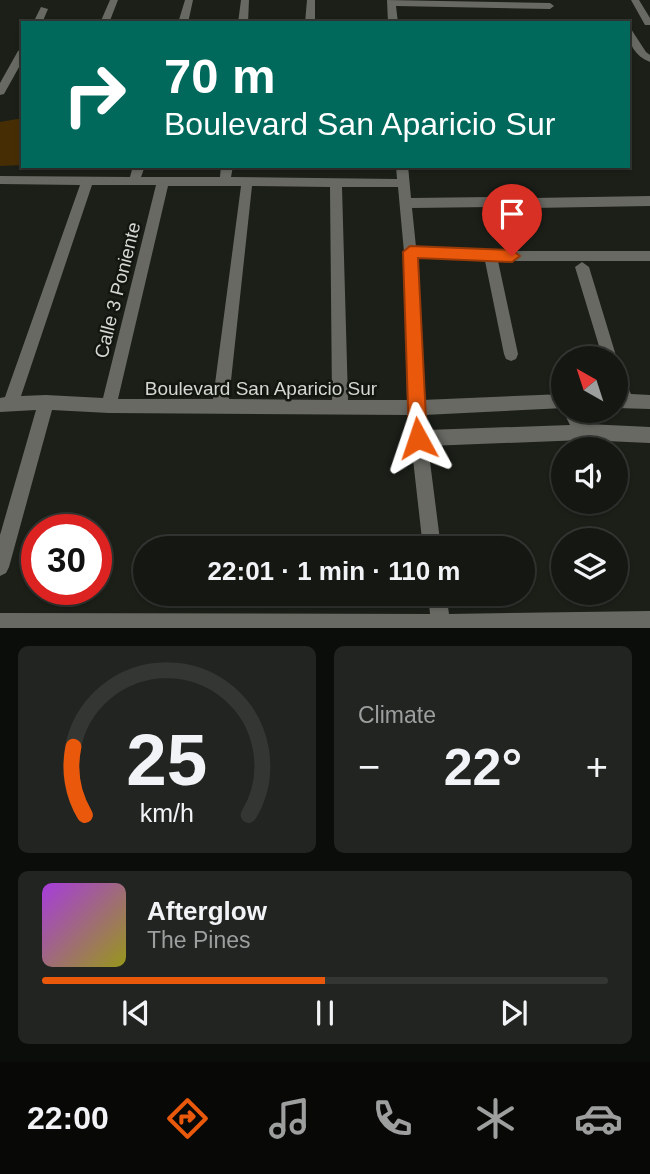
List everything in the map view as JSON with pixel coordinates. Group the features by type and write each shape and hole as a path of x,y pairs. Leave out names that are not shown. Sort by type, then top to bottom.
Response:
{"street":[{"path":"105,21 114,0"},
{"path":"184,21 189,0"},
{"path":"243,21 245,0"},
{"path":"310,21 311,0"},
{"path":"635,0 649,23"},
{"path":"393,21 391,2 550,7"},
{"path":"38,21 44,9"},
{"path":"630,23 649,23"},
{"path":"630,34 642,54 649,58"},
{"path":"0,62 20,63"},
{"path":"0,92 20,63"},
{"path":"36,180 41,168"},
{"path":"134,181 138,168"},
{"path":"225,181 227,168"},
{"path":"402,168 410,252 415,408 430,536"},
{"path":"0,180 247,183 306,176 336,182 404,183"},
{"path":"5,405 88,180"},
{"path":"336,182 340,408"},
{"name":"Calle 3 Poniente","path":"109,406 163,183"},
{"path":"220,407 247,183"},
{"path":"532,203 650,201"},
{"path":"407,203 491,202"},
{"path":"410,252 490,256 650,256"},
{"path":"490,256 512,354"},
{"path":"582,267 606,346"},
{"path":"628,401 650,402"},
{"path":"0,567 46,402"},
{"name":"Boulevard San Aparicio Sur","path":"5,405 46,402 109,406 415,408 551,402"},
{"path":"578,424 583,432"},
{"path":"418,438 583,432 650,435"},
{"path":"439,606 441,626"},
{"path":"0,623 441,626 650,621"}],"shaded area":[{"path":"21,118 21,165 0,166 0,122"}],"route":[{"path":"418,438 410,252 512,256"}]}
